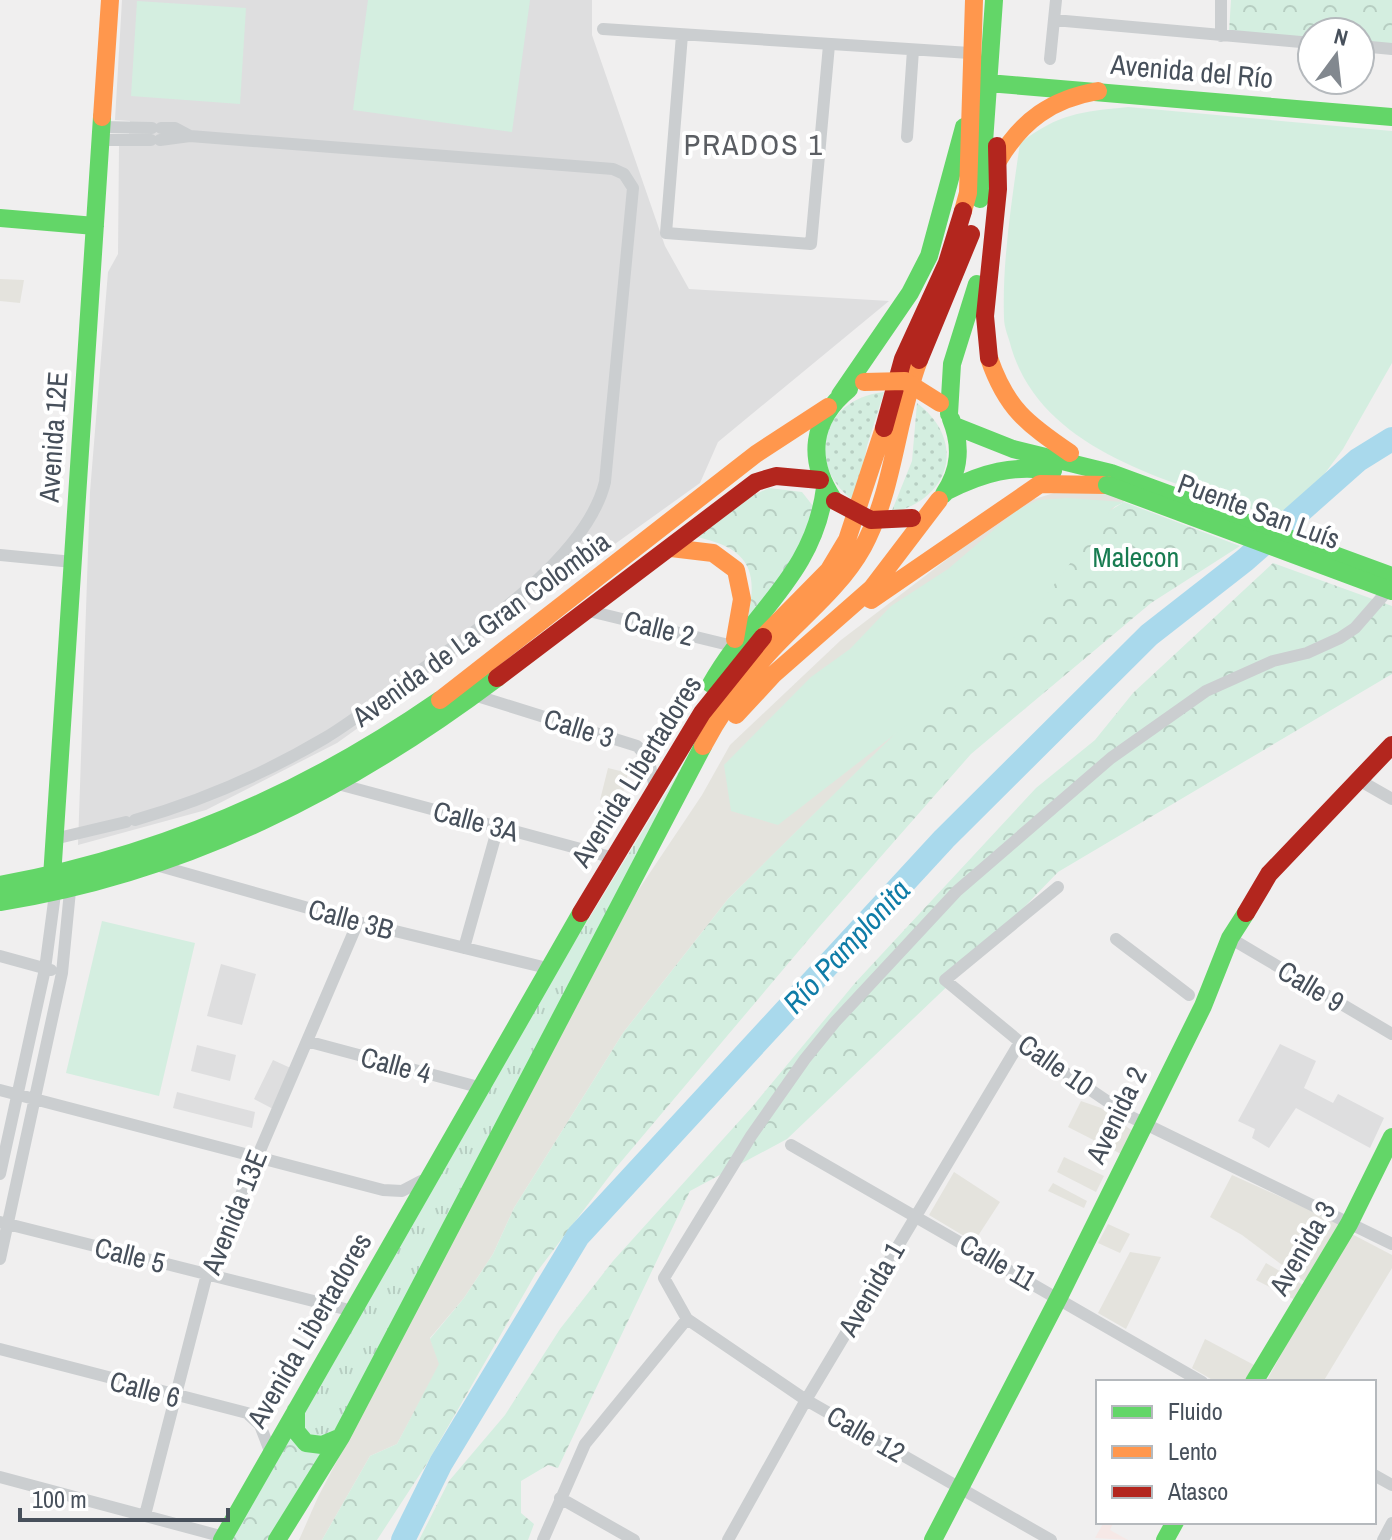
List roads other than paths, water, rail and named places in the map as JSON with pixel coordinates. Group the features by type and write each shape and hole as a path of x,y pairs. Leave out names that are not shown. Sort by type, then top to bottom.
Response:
{"main road":[{"name":"Avenida 12E","path":"59,887 54,839 110,0"},
{"name":"Avenida Libertadores","path":"277,1540 341,1437 716,722 743,683 842,578 863,547 880,503 917,364 973,230 981,195 978,107 970,53 974,0"},
{"name":"Avenida Libertadores","path":"223,1539 270,1451 482,1088 547,968 702,713 755,645 829,570 854,526 903,359 960,227 968,193 978,107 988,83 994,0"},
{"name":"Avenida del Río","path":"988,83 1392,117"},
{"path":"998,161 1021,125 1037,111 1056,100 1098,91"},
{"path":"978,107 998,161 984,332 997,384 1023,422 1045,441 1109,479"},
{"path":"978,107 929,256 910,293 834,401 815,437 814,454 827,490 855,515 879,522 912,518 972,477 1011,466 1109,479"},
{"path":"0,218 95,231"},
{"path":"0,230 95,231"},
{"path":"680,793 748,699 887,571 943,496 959,453 948,414 946,390 950,367 989,246"},
{"path":"834,401 864,382 892,378 905,381 948,414 1013,449 1109,479"},
{"name":"Avenida de La Gran Colombia","path":"0,885 59,887 265,802 370,746 463,683 673,523 756,452 834,401"},
{"name":"Avenida de La Gran Colombia","path":"0,902 156,865 301,805 474,695 756,482 776,476 827,490"},
{"path":"823,633 1040,484 1109,479"},
{"name":"Puente San Luís","path":"1109,479 1392,576"},
{"name":"Puente San Luís","path":"1109,479 1392,588"},
{"path":"702,713 711,683 733,646 809,554 822,522 827,490"},
{"path":"671,548 708,550 735,569 745,601 733,646"},
{"name":"Avenida 2","path":"933,1540 1059,1297 1203,1006 1230,938 1269,874 1392,745"},
{"name":"Avenida 3","path":"1255,1380 1349,1224 1392,1137"},
{"path":"296,1410 293,1424 298,1437 309,1445 320,1447 341,1437"}],"street":[{"path":"1050,59 1056,0"},
{"path":"1221,0 1221,36"},
{"path":"1054,20 1296,42"},
{"path":"603,29 970,53"},
{"path":"682,35 666,233 811,244 829,45"},
{"path":"907,137 913,50"},
{"path":"54,839 130,821 210,795 325,738 527,590 572,543 598,505 605,482 633,188 624,174 613,169 190,136 102,134"},
{"path":"0,555 73,562"},
{"path":"543,1540 585,1444 687,1319 664,1278 724,1177 777,1097 835,1022 957,891 1111,758 1206,691 1273,661 1307,653 1340,638 1355,628 1392,588"},
{"name":"Calle 2","path":"585,610 733,646"},
{"name":"Calle 3","path":"474,695 637,746 648,758 655,790"},
{"path":"1357,779 1392,799"},
{"name":"Calle 3A","path":"338,784 614,858"},
{"path":"464,948 498,827"},
{"name":"Calle 3B","path":"156,865 358,922 547,968"},
{"name":"Avenida 12E","path":"0,1174 45,969 59,887"},
{"name":"Avenida 12E","path":"0,1259 4,1223 36,1099 62,973 59,887"},
{"name":"Calle 10","path":"1058,887 945,980 1020,1042 1143,1122 1392,1244"},
{"name":"Avenida 13E","path":"145,1515 178,1398 207,1274 256,1156 310,1042 358,922"},
{"name":"Calle 9","path":"1230,938 1392,1034"},
{"path":"1116,939 1189,995"},
{"path":"0,956 62,973"},
{"name":"Calle 4","path":"310,1042 482,1088"},
{"name":"Avenida 1","path":"728,1540 806,1400 1020,1042"},
{"path":"0,1090 383,1190 402,1191 415,1187 436,1169"},
{"name":"Calle 11","path":"791,1145 916,1214 1199,1380"},
{"name":"Calle 5","path":"4,1223 353,1311"},
{"name":"Calle 12","path":"687,1319 806,1400 1051,1540"},
{"name":"Calle 6","path":"0,1349 178,1398 247,1413 260,1425 270,1451"},
{"path":"0,1477 223,1539"},
{"path":"560,1498 634,1540"},
{"path":"1383,1540 1392,1523"}],"waterway":[{"name":"Río Pamplonita","path":"403,1540 441,1463 578,1236 944,839 1149,635 1245,560 1358,460 1392,439"}],"district":[{"name":"PRADOS 1","path":"754,144"}],"park label":[{"name":"Malecon","path":"1136,557"}]}
